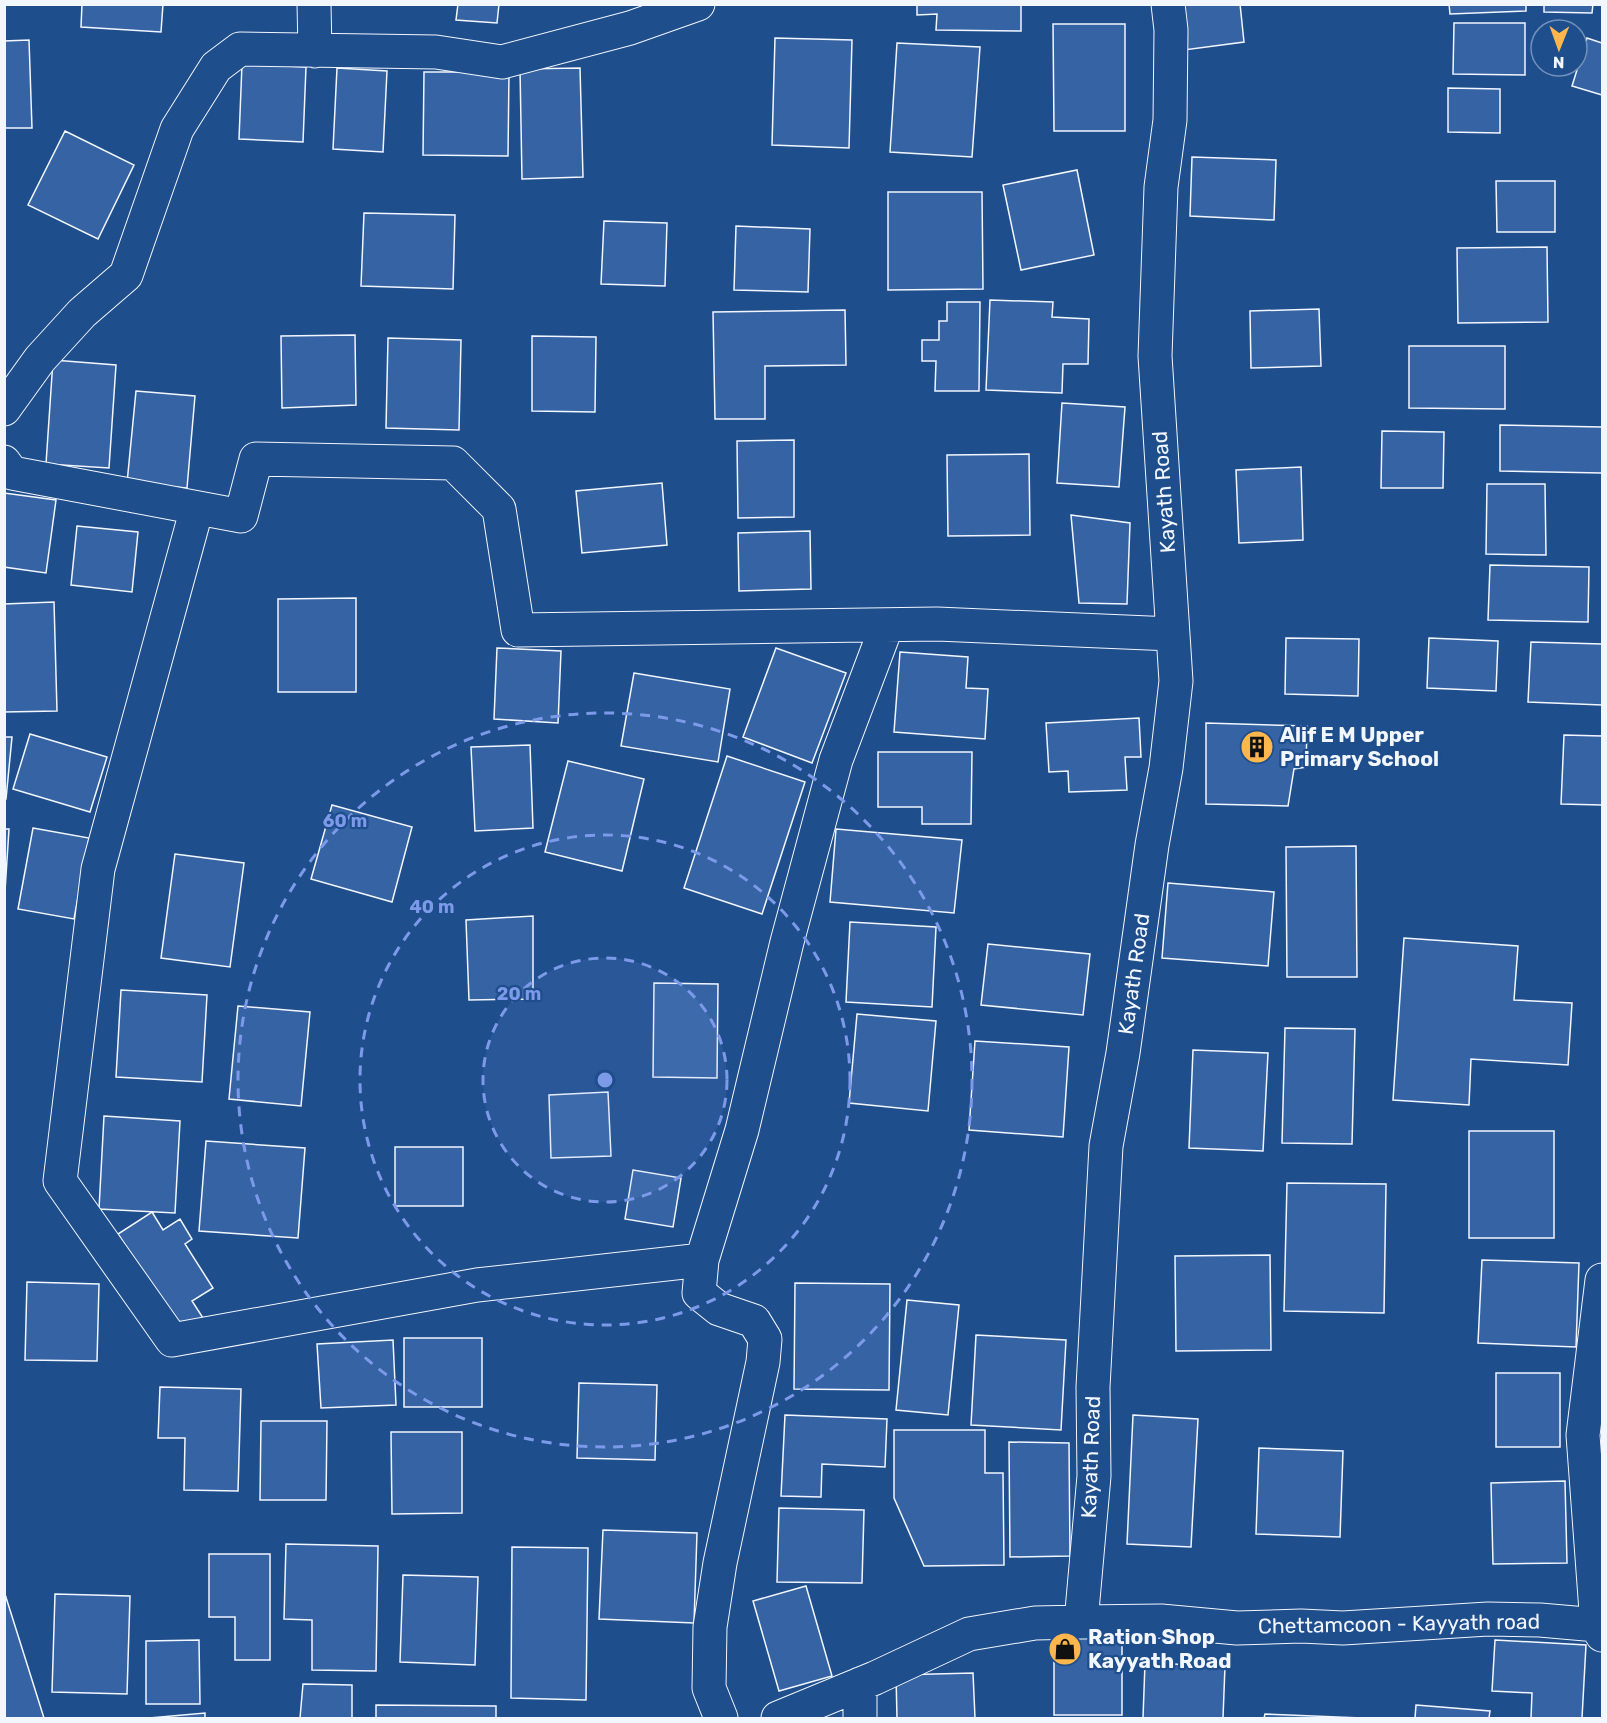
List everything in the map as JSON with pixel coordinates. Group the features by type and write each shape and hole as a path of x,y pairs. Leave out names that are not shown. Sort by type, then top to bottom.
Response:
{"street":[{"path":"314,4 315,51"},
{"path":"4,409 40,359 82,313 126,275 177,129 216,67 240,49 436,52 502,62 629,16 698,4"},
{"name":"Kayath Road","path":"1081,1622 1094,1476 1093,1387 1106,1146 1123,1053 1134,961 1172,732 1176,681 1155,356 1161,187 1170,120 1171,30 1168,4"},
{"path":"4,462 12,472 241,516 256,459 453,463 499,509 518,630 937,624 1172,634"},
{"path":"197,508 98,869 60,1181 172,1340 477,1285 702,1260"},
{"path":"721,1719 709,1688 710,1627 720,1563 763,1362 765,1339 754,1322 719,1309 699,1293 702,1260 742,1130 787,942 836,760 887,625"},
{"path":"1600,1630 1583,1436 1602,1280"},
{"name":"Chettamcoon - Kayyath road","path":"1081,1622 1161,1621 1237,1628 1301,1626 1343,1628 1488,1619 1529,1619 1600,1630"},
{"path":"778,1719 969,1634 1035,1623 1081,1622"},
{"path":"860,1684 860,1719"}],"building":[{"path":"82,4 163,4 161,32 81,27"},
{"path":"458,4 499,4 497,23 456,20"},
{"path":"917,4 1021,4 1021,31 936,30 937,14 917,15"},
{"path":"1178,4 1240,4 1244,42 1184,50"},
{"path":"1449,4 1526,4 1526,11 1450,14"},
{"path":"1544,4 1593,4 1592,13 1544,12"},
{"path":"1454,23 1525,23 1525,75 1453,74"},
{"path":"1053,24 1125,24 1125,131 1054,131"},
{"path":"775,38 852,40 849,148 772,145"},
{"path":"1589,39 1602,43 1602,95 1572,86 1574,78 1589,78"},
{"path":"29,40 32,128 4,128 4,41"},
{"path":"897,43 980,47 972,157 890,152"},
{"path":"242,64 306,67 303,142 239,139"},
{"path":"337,68 387,71 383,152 333,149"},
{"path":"580,68 583,177 522,179 520,69"},
{"path":"424,72 509,72 508,156 423,155"},
{"path":"1448,88 1500,89 1500,133 1448,132"},
{"path":"65,131 134,165 98,239 28,205"},
{"path":"1192,157 1276,160 1274,220 1190,216"},
{"path":"1077,170 1094,255 1021,270 1003,185"},
{"path":"1496,181 1555,181 1555,232 1497,232"},
{"path":"888,192 982,192 983,289 888,290"},
{"path":"364,213 455,215 453,289 361,286"},
{"path":"604,221 667,223 665,286 601,284"},
{"path":"736,226 810,229 808,292 734,290"},
{"path":"1547,247 1548,322 1458,323 1457,248"},
{"path":"990,300 1053,302 1052,317 1089,319 1088,364 1063,364 1062,393 986,390"},
{"path":"947,302 980,302 979,391 935,391 936,361 922,361 922,340 939,340 939,321 947,321"},
{"path":"1319,309 1321,366 1251,368 1250,311"},
{"path":"845,310 846,365 765,366 765,419 715,419 713,312"},
{"path":"355,335 356,405 282,408 281,336"},
{"path":"532,336 596,337 595,412 532,411"},
{"path":"388,338 461,340 459,430 386,428"},
{"path":"1409,346 1505,346 1505,409 1409,408"},
{"path":"53,360 116,365 109,468 46,464"},
{"path":"136,391 195,396 187,488 127,483"},
{"path":"1062,403 1125,407 1119,487 1057,483"},
{"path":"1500,425 1602,427 1602,473 1500,471"},
{"path":"1382,431 1444,432 1443,488 1381,488"},
{"path":"794,440 794,517 738,518 737,441"},
{"path":"1029,454 1030,535 948,536 947,455"},
{"path":"1301,467 1303,540 1239,543 1236,470"},
{"path":"662,483 667,545 582,553 576,491"},
{"path":"1487,484 1545,484 1546,555 1486,554"},
{"path":"4,493 56,500 46,573 4,567"},
{"path":"1071,515 1130,523 1127,604 1079,603"},
{"path":"77,526 138,532 132,592 71,585"},
{"path":"810,531 811,589 739,591 738,533"},
{"path":"1490,565 1589,567 1588,622 1488,620"},
{"path":"356,598 356,692 278,692 278,599"},
{"path":"54,602 57,711 4,712 4,604"},
{"path":"1286,638 1359,639 1358,696 1285,694"},
{"path":"1429,638 1498,641 1496,691 1427,688"},
{"path":"1531,642 1602,644 1602,705 1528,702"},
{"path":"497,648 561,651 558,723 494,719"},
{"path":"776,648 846,673 812,763 743,737"},
{"path":"900,652 968,657 966,688 988,689 985,739 894,732"},
{"path":"634,673 730,689 718,762 621,746"},
{"path":"1139,718 1141,757 1125,757 1127,790 1069,792 1068,771 1049,772 1046,723"},
{"name":"Alif E M Upper Primary School","path":"1206,723 1307,726 1306,767 1294,769 1288,806 1206,804"},
{"path":"30,734 107,757 90,812 13,789"},
{"path":"1564,735 1602,736 1602,805 1561,804"},
{"path":"4,737 12,737 6,799 4,799"},
{"path":"530,745 533,828 475,831 471,747"},
{"path":"878,752 972,752 971,824 922,824 922,807 878,807"},
{"path":"727,756 805,782 762,914 684,888"},
{"path":"568,761 644,779 622,871 545,852"},
{"path":"332,805 412,827 392,902 311,879"},
{"path":"33,828 89,838 74,919 18,909"},
{"path":"4,829 9,829 5,891 4,891"},
{"path":"836,829 962,840 954,913 830,902"},
{"path":"1356,846 1357,977 1287,977 1286,847"},
{"path":"175,854 244,863 230,967 161,958"},
{"path":"1168,883 1274,892 1268,966 1162,958"},
{"path":"533,916 533,999 469,1000 466,920"},
{"path":"850,922 936,927 932,1007 846,1002"},
{"path":"1404,938 1518,946 1514,1000 1572,1003 1568,1065 1471,1059 1469,1105 1393,1100"},
{"path":"988,944 1090,954 1083,1015 981,1005"},
{"path":"654,983 718,984 717,1078 653,1077"},
{"path":"121,990 207,995 202,1082 116,1077"},
{"path":"238,1006 310,1012 301,1106 229,1099"},
{"path":"857,1014 936,1021 928,1111 849,1103"},
{"path":"1285,1028 1355,1029 1352,1144 1282,1143"},
{"path":"975,1041 1069,1047 1063,1137 969,1130"},
{"path":"1193,1050 1268,1053 1263,1151 1189,1148"},
{"path":"608,1092 611,1156 551,1158 549,1095"},
{"path":"104,1116 180,1121 175,1213 99,1209"},
{"path":"1469,1131 1554,1131 1554,1238 1469,1238"},
{"path":"206,1141 305,1148 298,1238 199,1231"},
{"path":"395,1147 463,1147 463,1206 395,1206"},
{"path":"633,1170 681,1178 673,1227 625,1219"},
{"path":"1287,1183 1386,1184 1384,1313 1284,1311"},
{"path":"152,1212 163,1230 180,1219 192,1239 185,1244 213,1288 192,1301 205,1321 183,1335 118,1234"},
{"path":"1270,1255 1271,1350 1176,1351 1175,1256"},
{"path":"1482,1260 1579,1263 1576,1347 1478,1343"},
{"path":"27,1282 99,1284 97,1361 25,1360"},
{"path":"795,1283 890,1284 889,1390 794,1389"},
{"path":"907,1300 959,1305 948,1415 896,1410"},
{"path":"976,1335 1066,1340 1061,1430 971,1425"},
{"path":"404,1338 482,1338 482,1407 404,1407"},
{"path":"393,1340 396,1405 321,1408 317,1344"},
{"path":"1496,1373 1560,1373 1560,1447 1496,1447"},
{"path":"579,1383 657,1385 655,1460 577,1458"},
{"path":"160,1387 241,1389 238,1491 184,1490 185,1438 158,1438"},
{"path":"785,1415 887,1419 885,1467 822,1464 821,1497 781,1496"},
{"path":"1133,1415 1198,1419 1191,1547 1127,1544"},
{"path":"261,1421 327,1421 326,1500 260,1500"},
{"path":"894,1430 985,1430 985,1473 1003,1473 1004,1565 924,1566 894,1498"},
{"path":"391,1432 462,1432 462,1513 392,1514"},
{"path":"1009,1442 1069,1443 1070,1556 1010,1557"},
{"path":"1259,1448 1343,1451 1340,1537 1256,1534"},
{"path":"1565,1481 1567,1563 1493,1564 1491,1483"},
{"path":"779,1508 864,1510 862,1583 777,1582"},
{"path":"603,1530 697,1533 694,1623 599,1619"},
{"path":"286,1544 378,1546 376,1671 312,1670 312,1620 284,1619"},
{"path":"512,1547 588,1548 586,1700 511,1698"},
{"path":"209,1554 270,1554 270,1660 235,1660 235,1617 209,1617"},
{"path":"403,1575 478,1577 475,1665 400,1662"},
{"path":"806,1586 832,1676 779,1691 753,1601"},
{"path":"4,1591 44,1718 4,1718"},
{"path":"55,1594 130,1596 127,1694 52,1692"},
{"path":"1054,1637 1122,1638 1122,1715 1054,1715"},
{"path":"199,1640 200,1704 146,1704 146,1641"},
{"path":"1495,1640 1586,1645 1582,1718 1531,1718 1532,1693 1492,1691"},
{"path":"1145,1663 1225,1666 1223,1718 1143,1718"},
{"path":"973,1673 975,1718 897,1718 896,1675"},
{"path":"303,1684 352,1685 352,1718 300,1718"},
{"path":"376,1705 496,1706 496,1718 376,1718"},
{"path":"1416,1705 1490,1711 1489,1718 1415,1718"},
{"path":"205,1713 205,1718 149,1718"},
{"path":"1265,1714 1362,1718 1264,1718"}],"place":[{"name":"Alif E M Upper Primary School","path":"1257,747"},
{"name":"Ration Shop Kayyath Road","path":"1065,1649"}]}
